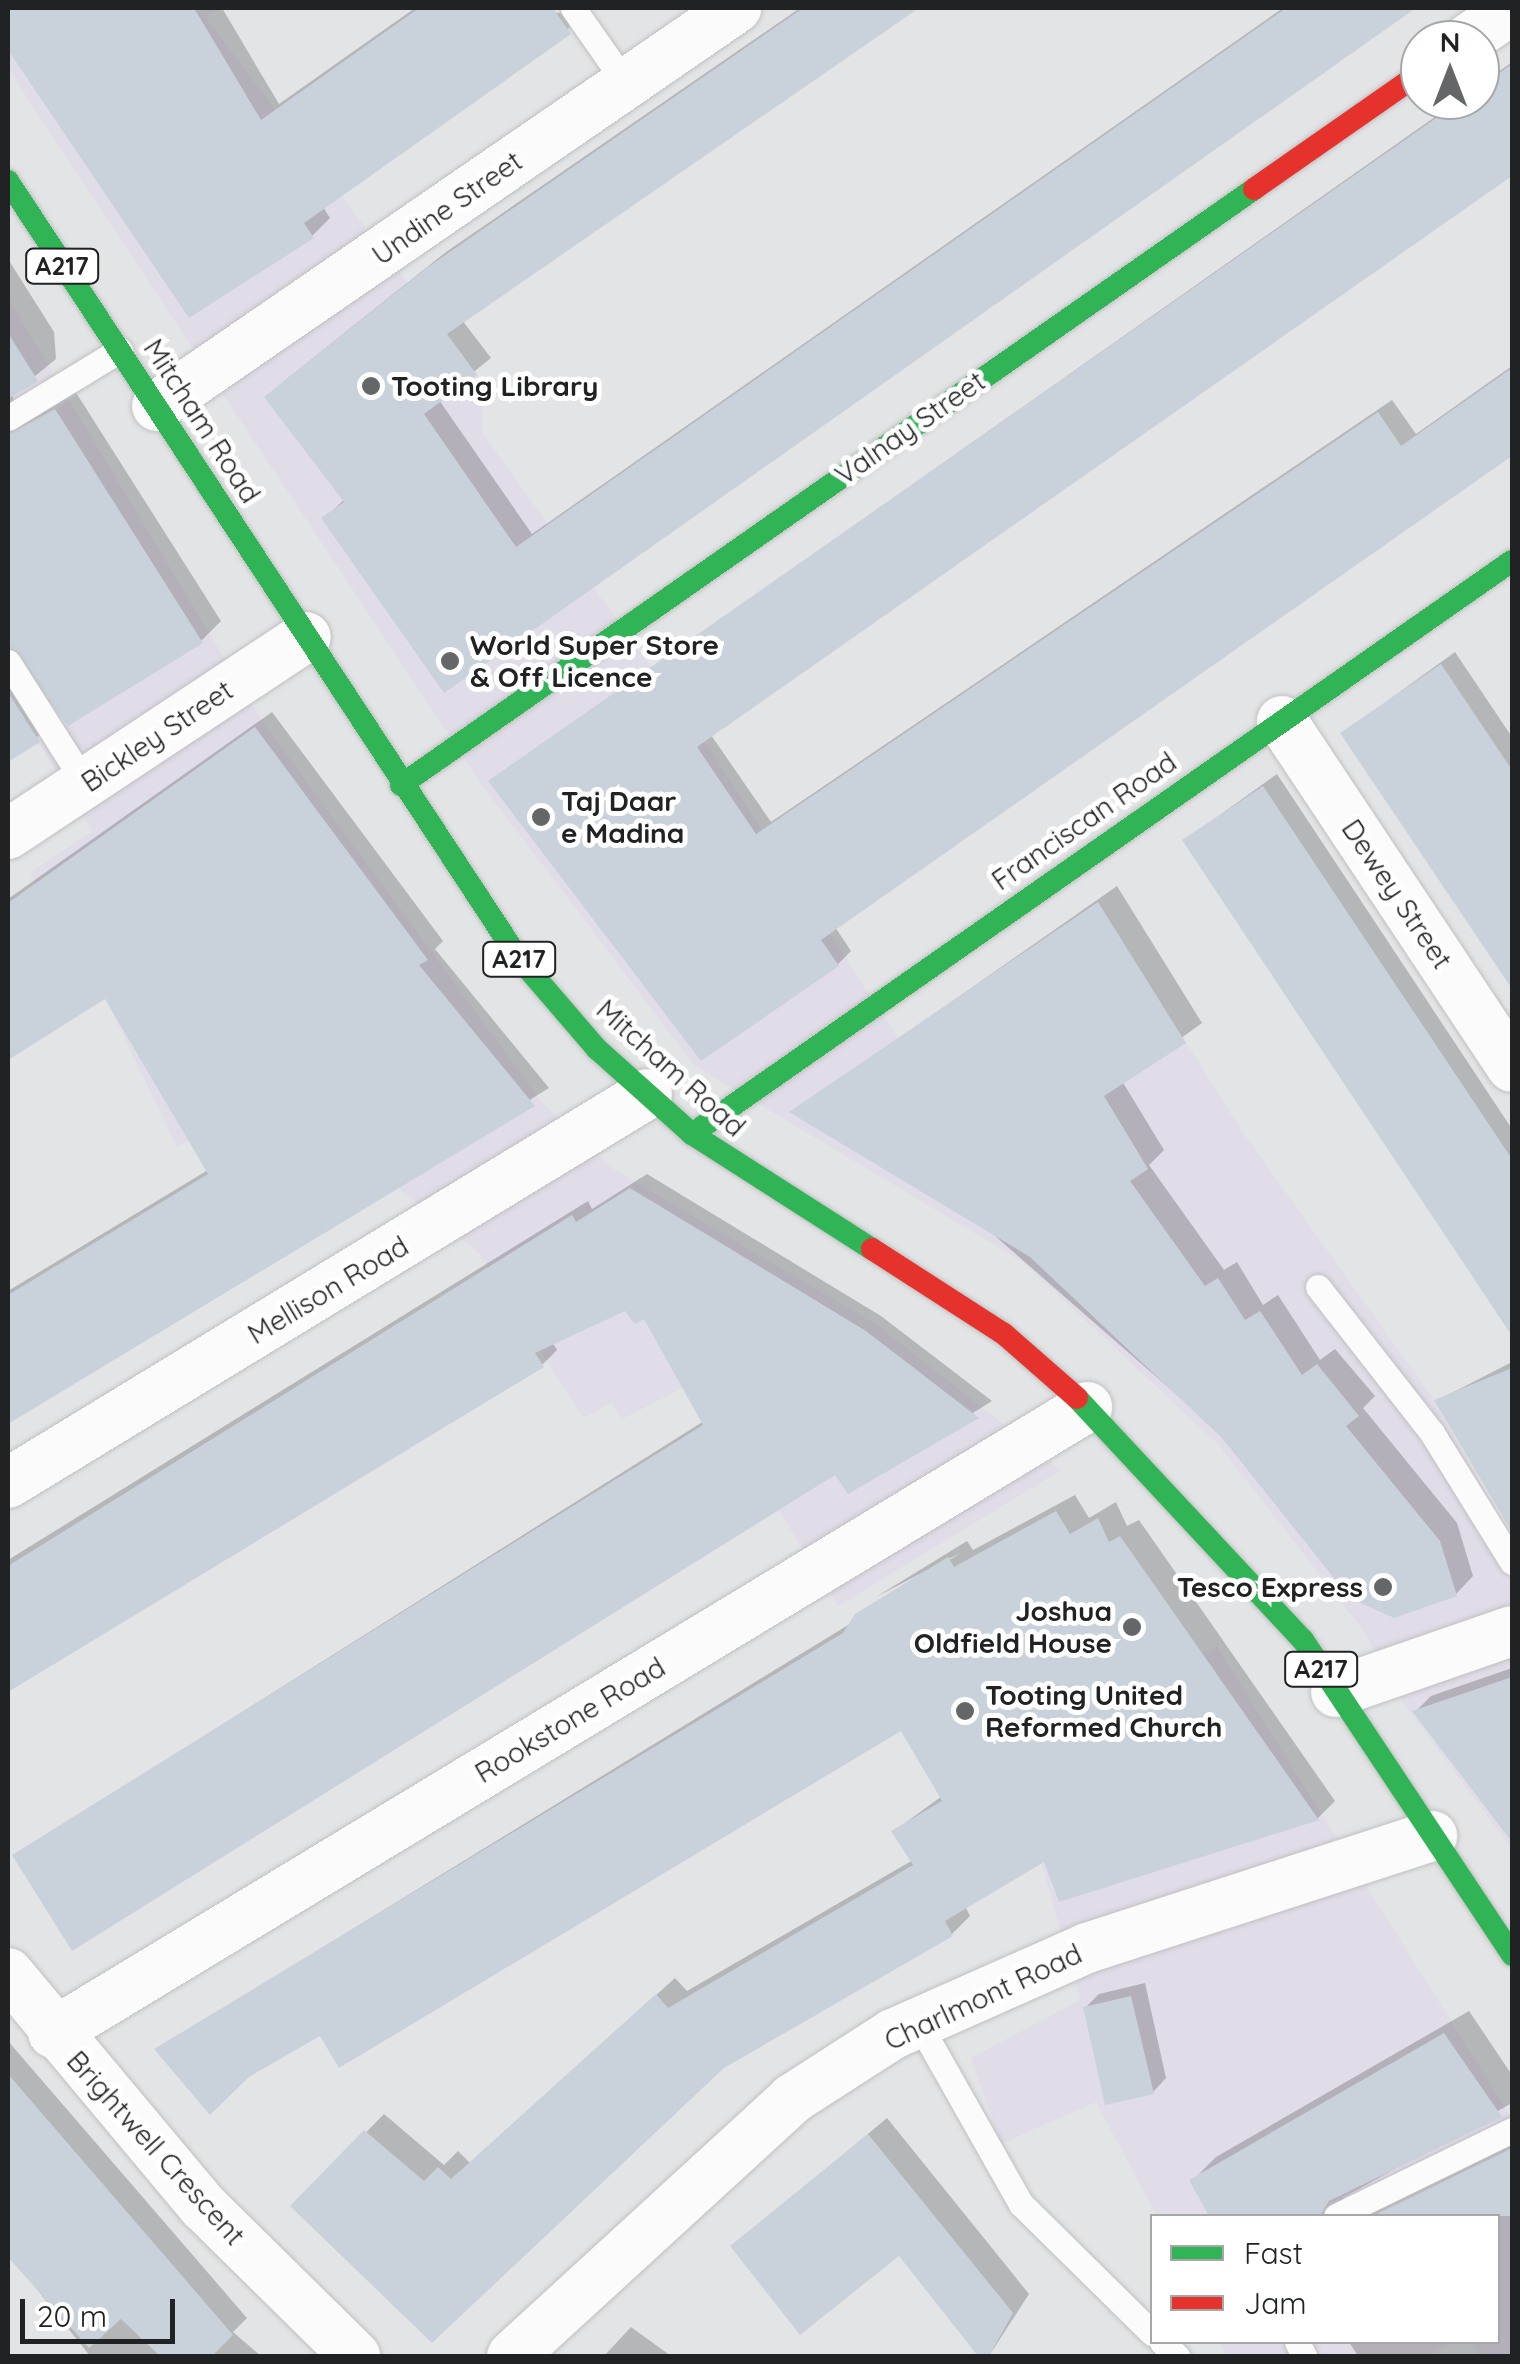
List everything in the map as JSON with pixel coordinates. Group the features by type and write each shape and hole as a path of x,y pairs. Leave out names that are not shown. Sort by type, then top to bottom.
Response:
{"main road":[{"name":"Valnay Street","path":"401,785 1400,87"},
{"name":"Mitcham Road","path":"8,181 401,785 517,956 646,1094 692,1134 1004,1334 1086,1407 1303,1640 1512,1955"},
{"name":"Franciscan Road","path":"692,1134 1512,560"}],"street":[{"name":"Undine Street","path":"157,406 736,8"},
{"name":"Bickley Street","path":"8,834 306,637"},
{"name":"Dewey Street","path":"1282,720 1512,1067"},
{"name":"Mellison Road","path":"8,1483 646,1094"},
{"name":"Rookstone Road","path":"53,2033 1086,1407"},
{"path":"1336,1692 1512,1630"},
{"name":"Charlmont Road","path":"512,2356 792,2099 918,2022 1087,1948 1432,1836"},
{"name":"Brightwell Crescent","path":"8,1974 53,2033 203,2206 355,2356"}],"lane":[{"path":"573,8 626,84"},
{"path":"8,418 120,350"},
{"path":"8,662 86,785"},
{"path":"1318,1288 1432,1433 1512,1562"},
{"path":"918,2022 1021,2204 1150,2331"},
{"path":"1340,2214 1512,2130"}],"shaded area":[{"path":"8,8 219,8 205,17 483,382 483,434 705,742 898,1038 1098,902 1241,1130 1434,1400 1512,1539 1512,1849 1407,1708 1363,1630 1218,1444 1023,1262 694,1065 483,786 42,121 8,67"},
{"path":"8,298 262,721 544,1105 612,1168 877,1325 1061,1470 838,1606 698,1380 622,1419 611,1403 583,1418 479,1253 402,1191 318,1061 177,1147 104,995 30,873 93,831 8,693"},
{"path":"1217,1647 1512,2119 1512,2356 1480,2356 1473,2344 1500,2344 1500,2214 1156,2214 1096,2102 1001,2144 971,2058 1080,2000 1032,1829 1180,1661"},
{"path":"1219,2344 1449,2344 1426,2356 1228,2356"}],"building":[{"path":"8,8 194,8 261,120 419,8 553,8 571,34 304,223 314,238 189,318 8,50"},
{"path":"803,8 919,8 447,334 477,375 424,414 516,547 1286,8 1416,8 444,693 321,518 344,502 264,397 428,267"},
{"path":"1512,64 1512,176 697,747 756,834 1378,412 1401,446 1512,368 1512,456 821,940 839,966 701,1061 488,781 1433,120 1500,120 1500,73"},
{"path":"8,333 38,381 8,399"},
{"path":"55,409 203,643 68,726 8,646 8,434"},
{"path":"1441,664 1512,770 1512,989 1340,733"},
{"path":"8,692 40,742 8,762"},
{"path":"255,727 428,960 419,965 535,1106 8,1424 8,1295 208,1174 105,999 8,1060 8,903"},
{"path":"1263,786 1512,1159 1512,1336 1182,840"},
{"path":"1098,902 1186,1043 1104,1096 1148,1169 1130,1181 1205,1286 1218,1278 1245,1320 1260,1311 1302,1375 1317,1364 1359,1416 1346,1426 1440,1541 1457,1596 1394,1618 1350,1598 1222,1438 1030,1257 789,1112"},
{"path":"630,1188 866,1331 979,1418 848,1494 835,1475 72,1951 12,1855 703,1425 644,1319 635,1324 625,1311 535,1353 544,1367 8,1692 8,1566 572,1215 576,1222"},
{"path":"1512,1368 1512,1532 1434,1400"},
{"path":"1056,1511 1070,1534 1098,1518 1109,1542 1120,1536 1319,1820 1059,1902 1044,1862 945,1921 953,1936 724,2068 432,2343 290,2206 364,2130 424,2181 438,2167 451,2179 656,1994 668,2008 913,1865 891,1831 942,1801 901,1731 339,2068 320,2036 249,2077 210,2115 154,2049 843,1633 855,1614 948,1557 954,1567"},
{"path":"1512,1677 1512,1842 1412,1711"},
{"path":"1131,1996 1154,2094 1105,2105 1083,2007"},
{"path":"1444,2033 1502,2117 1329,2201 1321,2214 1208,2214 1189,2180"},
{"path":"8,2074 233,2335 212,2356 160,2356 121,2319 89,2348 8,2257"},
{"path":"868,2134 1013,2313 989,2356 978,2356 899,2256 800,2335 730,2246"},
{"path":"1512,2148 1512,2216 1376,2214"}],"traffic: fast":[{"path":"8,181 517,956 597,1049 692,1134 872,1249"},
{"path":"401,785 1254,189"},
{"path":"692,1134 1512,561"},
{"path":"1077,1398 1303,1640 1512,1955"}],"traffic: jam":[{"path":"1254,189 1400,87"},
{"path":"872,1249 1004,1334 1077,1398"}],"place":[{"name":"Tooting Library","path":"371,386"},
{"name":"World Super Store & Off Licence","path":"450,661"},
{"name":"Taj Daar e Madina","path":"541,817"},
{"name":"Tesco Express","path":"1383,1587"},
{"name":"Joshua Oldfield House","path":"1132,1627"},
{"name":"Tooting United Reformed Church","path":"965,1711"}]}
